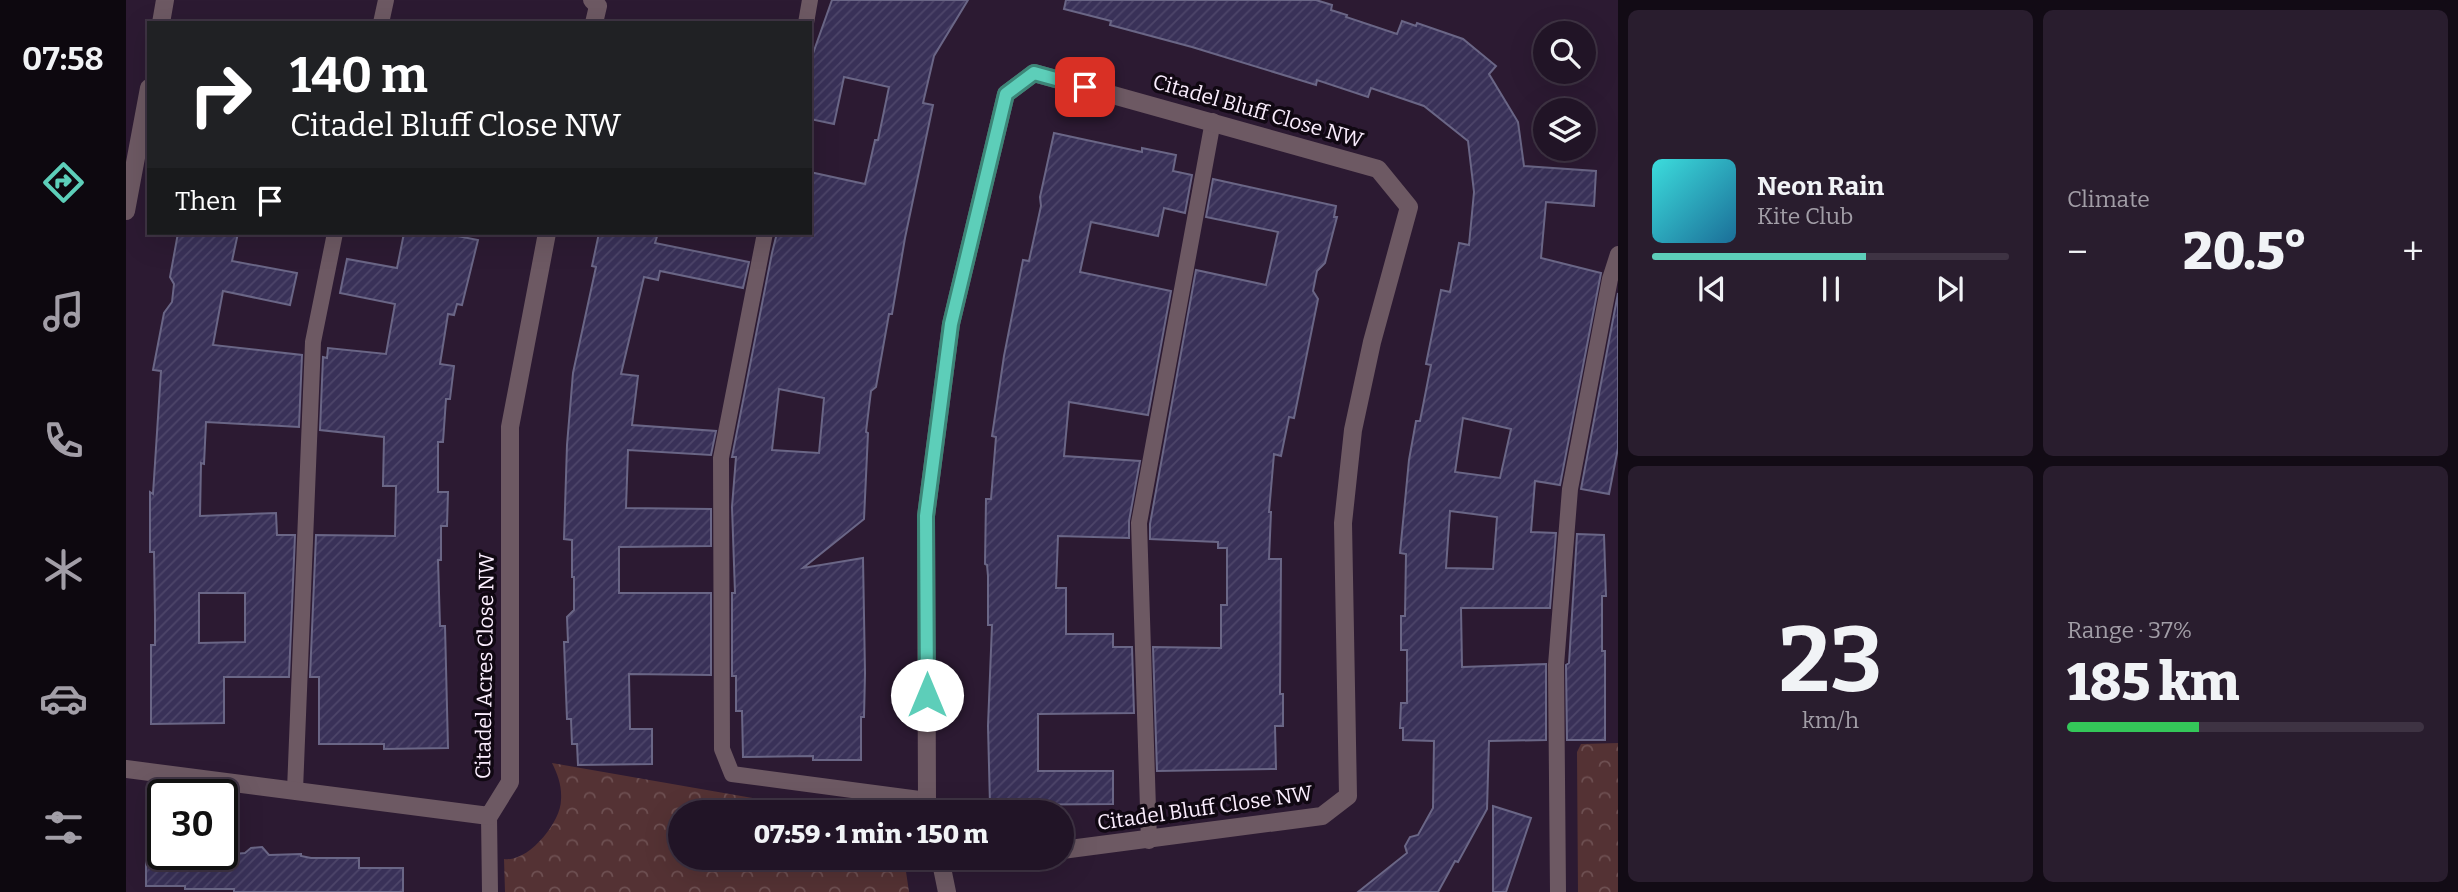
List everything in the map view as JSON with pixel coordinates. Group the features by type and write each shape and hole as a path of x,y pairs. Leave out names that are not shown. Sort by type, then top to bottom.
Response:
{"street":[{"path":"161,21 165,0"},
{"path":"592,0 597,6 594,21"},
{"name":"Citadel Bluff Close NW","path":"928,800 926,516 951,324 1006,94 1034,73 1378,169 1409,207 1372,342 1353,430 1343,523 1348,796 1322,817 1074,849"},
{"path":"126,207 147,98"},
{"name":"Citadel Acres Close NW","path":"489,816 510,782 510,427 547,235"},
{"path":"126,769 489,816"},
{"path":"942,870 947,892"}],"lane":[{"path":"381,21 386,0"},
{"path":"806,21 810,0"},
{"path":"1150,841 1139,523 1213,121"},
{"path":"295,790 313,342 335,235"},
{"path":"765,235 721,458 722,748 732,774 891,800"},
{"path":"1558,892 1556,665 1570,489 1609,279 1618,254"},
{"path":"489,816 490,892"}],"green space":[{"path":"1618,743 1618,892 1578,892 1577,752 1581,744"},
{"path":"552,763 763,800 668,800 668,870 906,870 909,892 505,892 504,859 513,859 533,848 549,829 560,809 558,776"}],"building":[{"path":"832,0 968,0 934,56 923,103 933,105 892,314 889,314 876,387 871,391 866,432 864,519 803,568 863,558 865,673 861,760 813,760 813,756 743,757 742,711 736,711 736,676 732,676 732,593 735,593 732,507 736,457 732,457 772,253 776,235 812,235 812,172 865,184 889,87 844,77 834,124 812,119 812,56","holes":["779,389 824,398 819,453 772,450"]},
{"path":"1066,0 1316,0 1332,5 1331,10 1347,15 1346,17 1397,34 1402,21 1416,26 1417,23 1463,39 1496,66 1489,74 1518,122 1524,166 1596,171 1594,206 1546,202 1541,258 1601,273 1560,485 1535,481 1531,532 1556,533 1550,608 1461,608 1462,667 1546,664 1546,740 1489,741 1487,809 1438,892 1358,892 1407,853 1405,846 1410,837 1418,835 1433,808 1434,741 1403,740 1403,728 1400,728 1401,703 1407,703 1407,650 1401,650 1401,616 1405,616 1406,554 1400,553 1409,460 1431,365 1426,364 1441,290 1450,292 1459,243 1469,245 1474,192 1468,141 1424,106 1371,88 1368,97 1317,80 1316,85 1064,9","holes":["1463,418 1511,429 1500,478 1455,472","1450,511 1497,517 1493,569 1446,568"]},
{"path":"1054,133 1142,152 1142,148 1176,155 1173,171 1192,175 1185,213 1164,208 1158,236 1091,222 1080,272 1171,291 1148,415 1069,402 1064,456 1140,461 1129,521 1129,538 1058,536 1056,588 1066,588 1066,634 1113,634 1113,647 1132,647 1134,713 1038,714 1038,771 1113,771 1113,804 1074,804 1074,800 990,800 988,726 992,625 988,625 988,576 985,564 986,499 991,499 996,437 992,436 1004,356 1023,260 1029,261 1041,206 1040,197"},
{"path":"1213,179 1336,206 1334,217 1337,217 1325,263 1317,271 1313,291 1318,299 1294,418 1289,417 1281,456 1274,454 1269,512 1269,559 1281,559 1280,694 1283,694 1283,726 1275,726 1276,769 1157,771 1153,647 1221,648 1221,605 1227,605 1227,548 1218,548 1218,542 1150,539 1150,524 1196,270 1266,285 1278,232 1206,217"},
{"path":"178,235 238,235 232,261 297,273 290,305 223,291 213,345 302,355 299,427 206,422 204,464 201,463 200,516 276,513 277,535 295,535 289,677 224,677 224,723 151,724 151,645 155,645 155,617 154,552 150,552 150,492 153,494 161,371 153,370 164,313 172,302 174,284 170,277","holes":["199,593 245,593 245,642 199,643"]},
{"path":"404,235 452,235 478,240 462,305 457,304 454,315 448,314 440,364 454,366 450,399 446,399 443,442 438,442 438,492 448,492 447,526 441,526 441,560 438,560 440,626 445,626 448,748 384,749 384,744 319,744 319,677 310,677 316,535 395,536 396,486 383,486 384,437 320,430 323,357 327,358 328,348 386,354 395,304 340,293 347,259 397,268"},
{"path":"599,235 657,235 655,243 749,262 743,288 660,271 658,280 644,277 621,374 638,376 632,425 716,431 711,455 628,450 626,508 711,509 711,546 619,547 619,593 711,593 711,675 629,674 630,729 652,729 652,764 578,765 577,744 572,744 571,719 567,719 564,642 568,642 567,617 574,610 574,577 572,540 564,539 567,445 573,373 596,267 592,266"},
{"path":"1618,293 1618,448 1609,494 1581,489"},
{"path":"1577,534 1604,535 1606,596 1602,596 1602,651 1605,651 1605,740 1567,740 1566,665 1569,663"},
{"path":"1493,806 1531,818 1506,892 1493,892"},
{"path":"262,847 269,855 359,858 359,868 403,868 403,892 234,892 234,889 146,886 146,854 147,870 238,870 238,854 245,853 251,848"}],"route":[{"path":"927,695 926,516 951,324 1006,94 1034,73 1085,87"}]}
